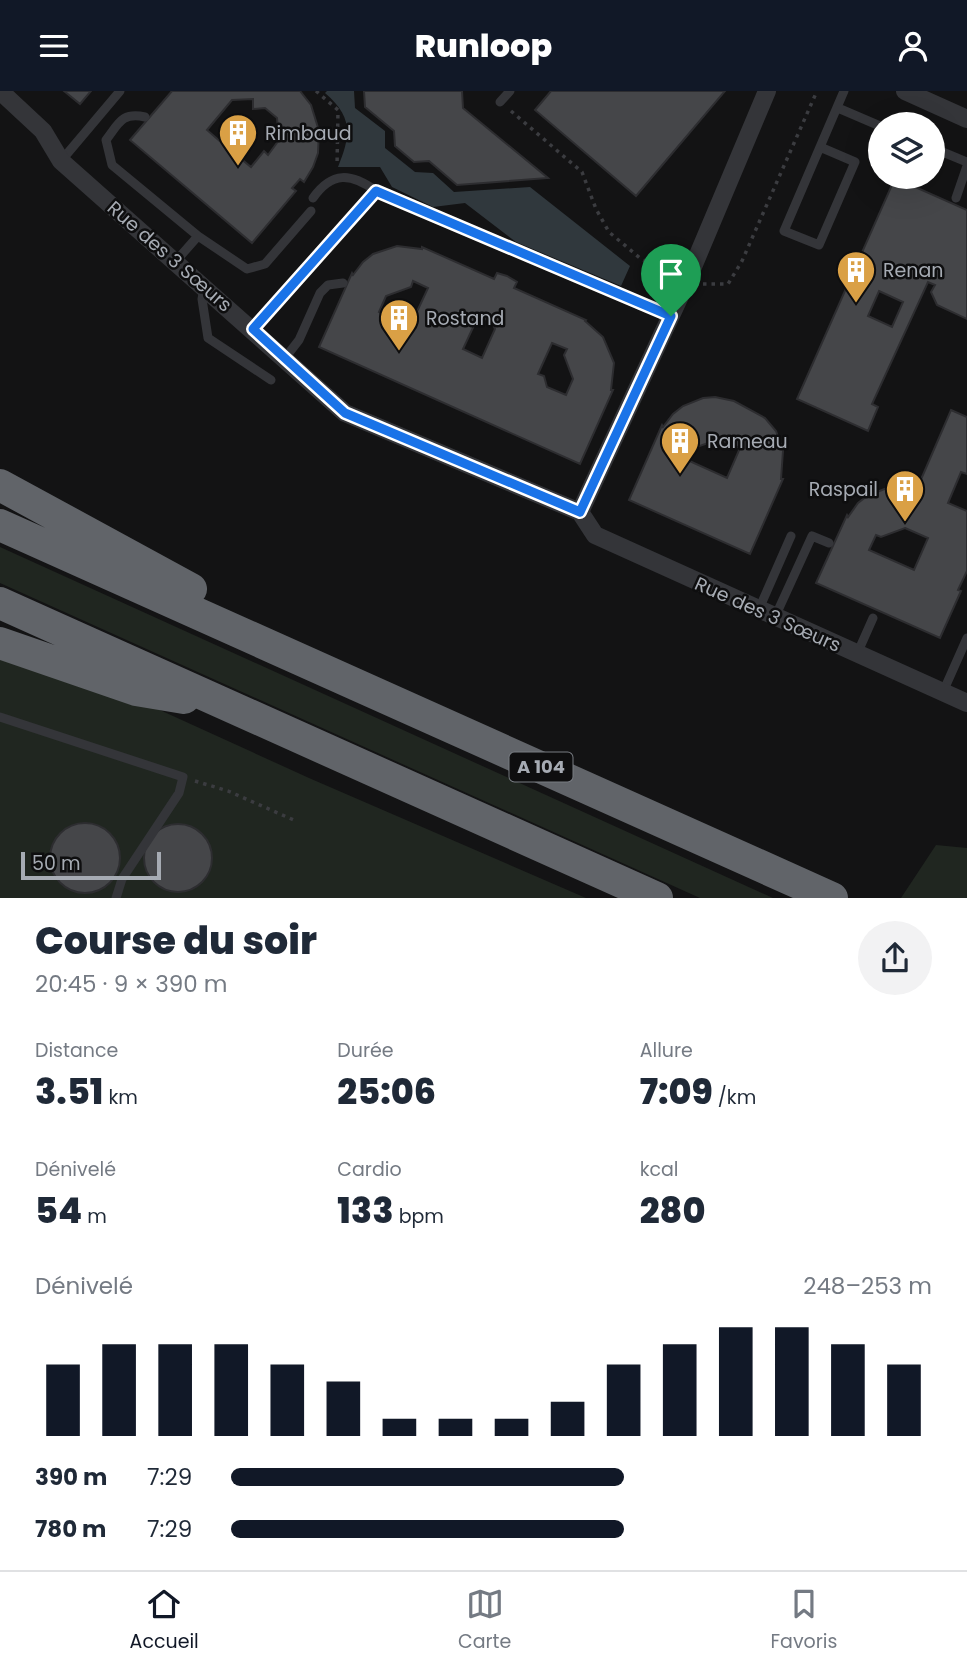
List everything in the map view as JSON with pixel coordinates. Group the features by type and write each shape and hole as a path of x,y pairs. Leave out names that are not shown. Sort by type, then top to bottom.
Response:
{"highway":[{"path":"0,485 231,610 250,637"},
{"name":"A 104","path":"0,525 832,898"},
{"path":"0,603 657,898"},
{"path":"0,643 136,690 227,705"}],"street":[{"name":"Rue des 3 Sœurs","path":"0,91 44,131 61,161 345,413 580,512 595,535 967,703"},
{"path":"580,512 687,281 767,91"},
{"path":"905,91 967,119"}],"lane":[{"path":"61,161 120,91"},
{"path":"500,102 510,91"},
{"path":"820,147 855,162 819,245 784,231 820,147 845,91"},
{"path":"838,108 868,121"},
{"path":"145,117 132,114 123,118 106,140 112,165 198,236 247,269 265,264 311,211"},
{"path":"945,154 967,164 956,198"},
{"path":"313,198 323,184 337,178 364,182 376,191 671,316"},
{"path":"253,329 376,191"},
{"path":"176,261 198,236"},
{"path":"285,358 299,340 320,293 328,285 344,283"},
{"path":"205,287 202,299 208,338 271,380"},
{"path":"767,613 791,536"},
{"path":"767,613 812,536 829,543"},
{"path":"857,654 873,618"},
{"path":"943,692 967,638"},
{"path":"0,717 183,777 179,793 122,879 116,898"}],"path":[{"path":"316,91 338,110 337,178"},
{"path":"500,102 582,172 596,209 609,232 641,259 687,281 711,286 728,285 742,261 817,91"},
{"path":"183,777 228,791 296,821"}],"shaded area":[{"path":"354,91 355,108 385,131 385,148 415,172 433,173 454,192 530,187 630,266 621,286 516,242 465,203 433,207 392,187 380,167 338,167 347,127 341,110 325,93"},
{"path":"0,547 773,898 700,898 0,583"},
{"path":"0,658 151,706 586,898 0,898"},
{"path":"936,845 967,848 967,898 901,898"}],"building":[{"path":"64,91 91,91 80,104"},
{"name":"Rimbaud","path":"172,91 300,91 311,105 319,131 318,153 313,167 304,182 300,179 292,188 296,191 252,243 130,140","holes":["253,99 253,109 265,108 277,118 279,140 268,155 264,151 251,167 234,153 229,144 222,143 207,130 232,100"]},
{"path":"364,91 462,91 463,108 548,178 457,185 429,161 414,162 395,146 394,131 365,107"},
{"path":"551,91 725,91 636,196 535,110"},
{"name":"Renan","path":"890,189 920,189 967,210 967,319 937,305 931,292 935,285 928,282 872,404 878,407 868,431 797,399","holes":["879,291 903,302 892,327 868,316"]},
{"name":"Rostand","path":"397,246 422,247 494,279 497,273 507,276 517,282 514,288 586,320 603,337 614,363 613,390 580,464 319,347 352,273 353,275 373,254","holes":["413,281 428,288 414,318 408,316 398,320 379,312 386,296 411,287","483,318 492,322 495,329 482,358 463,349 476,321","552,343 567,349 564,355 573,379 566,395 547,387 544,376 538,374"]},
{"name":"Rameau","path":"715,397 734,401 765,418 776,431 783,451 783,479 750,554 629,500 662,425 663,427 683,406 703,398","holes":["719,439 740,448 727,478 685,459 692,445 697,447"]},
{"name":"Raspail","path":"951,410 967,417 967,474 961,472 948,503 967,511 967,571 940,638 816,583 847,515 848,517 858,503 887,488 900,487 916,491","holes":["905,528 928,538 914,570 869,550 876,535 881,537"]},
{"path":"85,823 104,829 114,839 120,858 114,877 104,887 85,893 66,887 56,877 50,858 56,839 66,829"},
{"path":"171,824 185,824 197,829 207,839 212,858 207,877 197,887 185,892 171,892 159,887 149,877 144,865 144,851 149,839 159,829"}],"place":[{"name":"Rimbaud","path":"238,167"},
{"name":"Renan","path":"856,304"},
{"name":"Rostand","path":"399,352"},
{"name":"Rameau","path":"680,475"},
{"name":"Raspail","path":"905,523"}],"route":[{"path":"376,191 671,316 580,512 345,413 253,329 376,191"}]}
